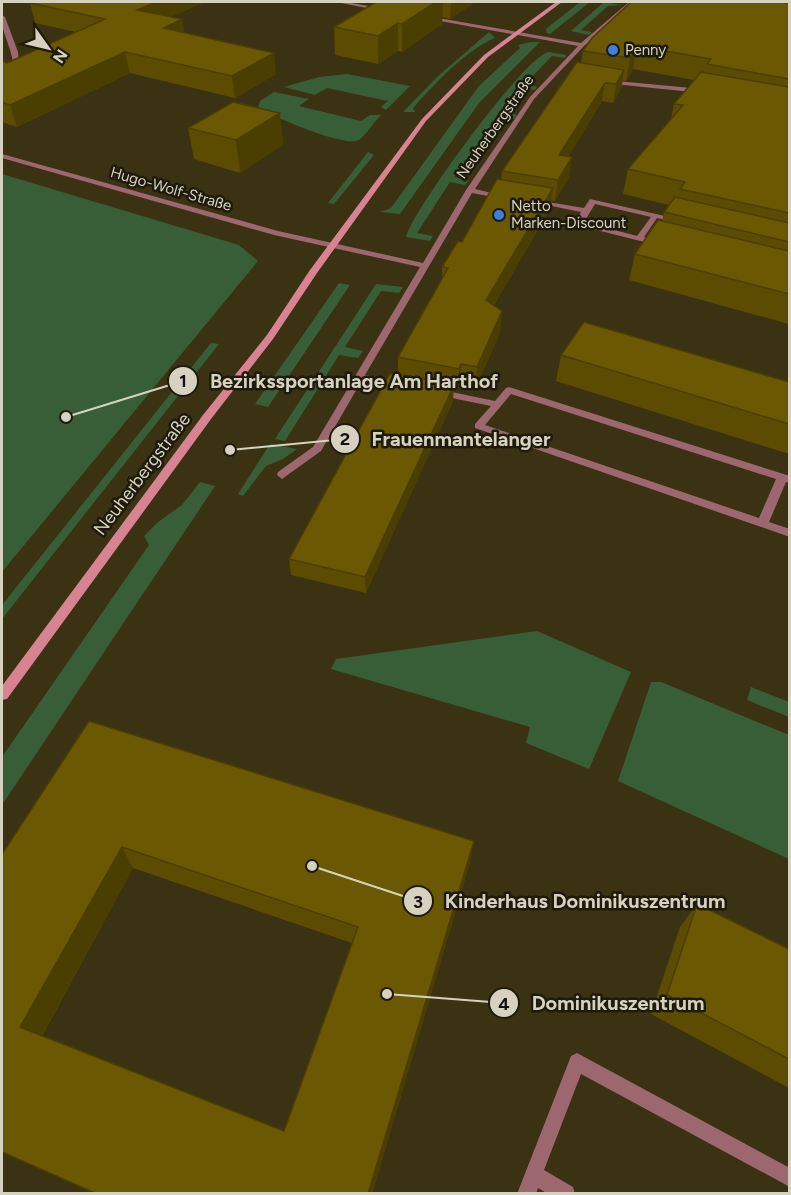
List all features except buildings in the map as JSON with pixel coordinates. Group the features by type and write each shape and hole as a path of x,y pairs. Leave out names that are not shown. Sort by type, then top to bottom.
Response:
{"main road":[{"name":"Neuherbergstraße","path":"2,695 207,417 270,337 333,246 438,103 486,56 559,2"}],"street":[{"path":"339,2 387,10"},
{"name":"Neuherbergstraße","path":"282,476 317,449 470,190 532,98 582,45 632,2"},
{"path":"420,16 582,45"},
{"path":"2,17 15,52 16,64 2,81"},
{"path":"554,73 567,75"},
{"path":"600,81 713,93"},
{"name":"Hugo-Wolf-Straße","path":"2,156 277,233 333,246"},
{"path":"470,190 516,199"},
{"path":"528,201 586,211"},
{"path":"674,247 580,224 593,201 689,224"},
{"path":"639,238 655,216"},
{"path":"333,246 425,266"},
{"path":"360,376 406,386"},
{"path":"429,390 497,405"},
{"path":"763,523 785,479 509,390 479,426 789,533"},
{"path":"526,1194 577,1062 789,1178"},
{"path":"533,1174 566,1194"}],"green space":[{"path":"580,2 590,2 550,34 547,33 546,29"},
{"path":"604,2 622,5 608,6 581,30 592,32 589,35 571,31"},
{"path":"489,32 495,38 472,51 451,68 413,108 415,112 403,112 437,77"},
{"path":"540,42 479,103 400,214 380,212 391,208 479,86 520,48 518,45"},
{"path":"549,52 566,55 565,58 552,56 525,84 537,87 535,90 521,88 504,112 517,115 514,119 500,117 454,177 469,180 465,185 450,182 417,233 433,236 430,241 406,237 427,198 471,136 518,78 536,60"},
{"path":"347,74 410,86 386,110 381,107 388,101 327,88 315,95 284,87 319,77"},
{"path":"274,92 309,99 299,106 361,121 370,115 381,115 359,140 339,139 292,124 258,107 260,101"},
{"path":"368,152 374,155 334,204 328,203"},
{"path":"2,174 239,245 258,261 2,572"},
{"path":"339,283 350,285 268,407 255,404"},
{"path":"376,284 403,287 399,293 381,291 345,347 363,351 358,358 339,355 285,441 275,439"},
{"path":"211,343 219,344 2,619 2,605"},
{"path":"270,444 297,449 283,459 266,466 243,496 238,494"},
{"path":"200,482 215,486 2,805 2,757 149,545 144,536 158,522 182,505"},
{"path":"537,631 631,672 589,769 526,743 530,727 331,669 336,659"},
{"path":"651,682 661,682 789,735 789,859 618,781"},
{"path":"751,687 789,702 789,717 747,700"}],"place":[{"name":"Penny","path":"613,50"},
{"name":"Netto Marken-Discount","path":"499,215"},
{"name":"Bezirkssportanlage Am Harthof","path":"66,417"},
{"name":"Frauenmantelanger","path":"230,450"},
{"name":"Kinderhaus Dominikuszentrum","path":"312,866"},
{"name":"Dominikuszentrum","path":"387,994"}]}
